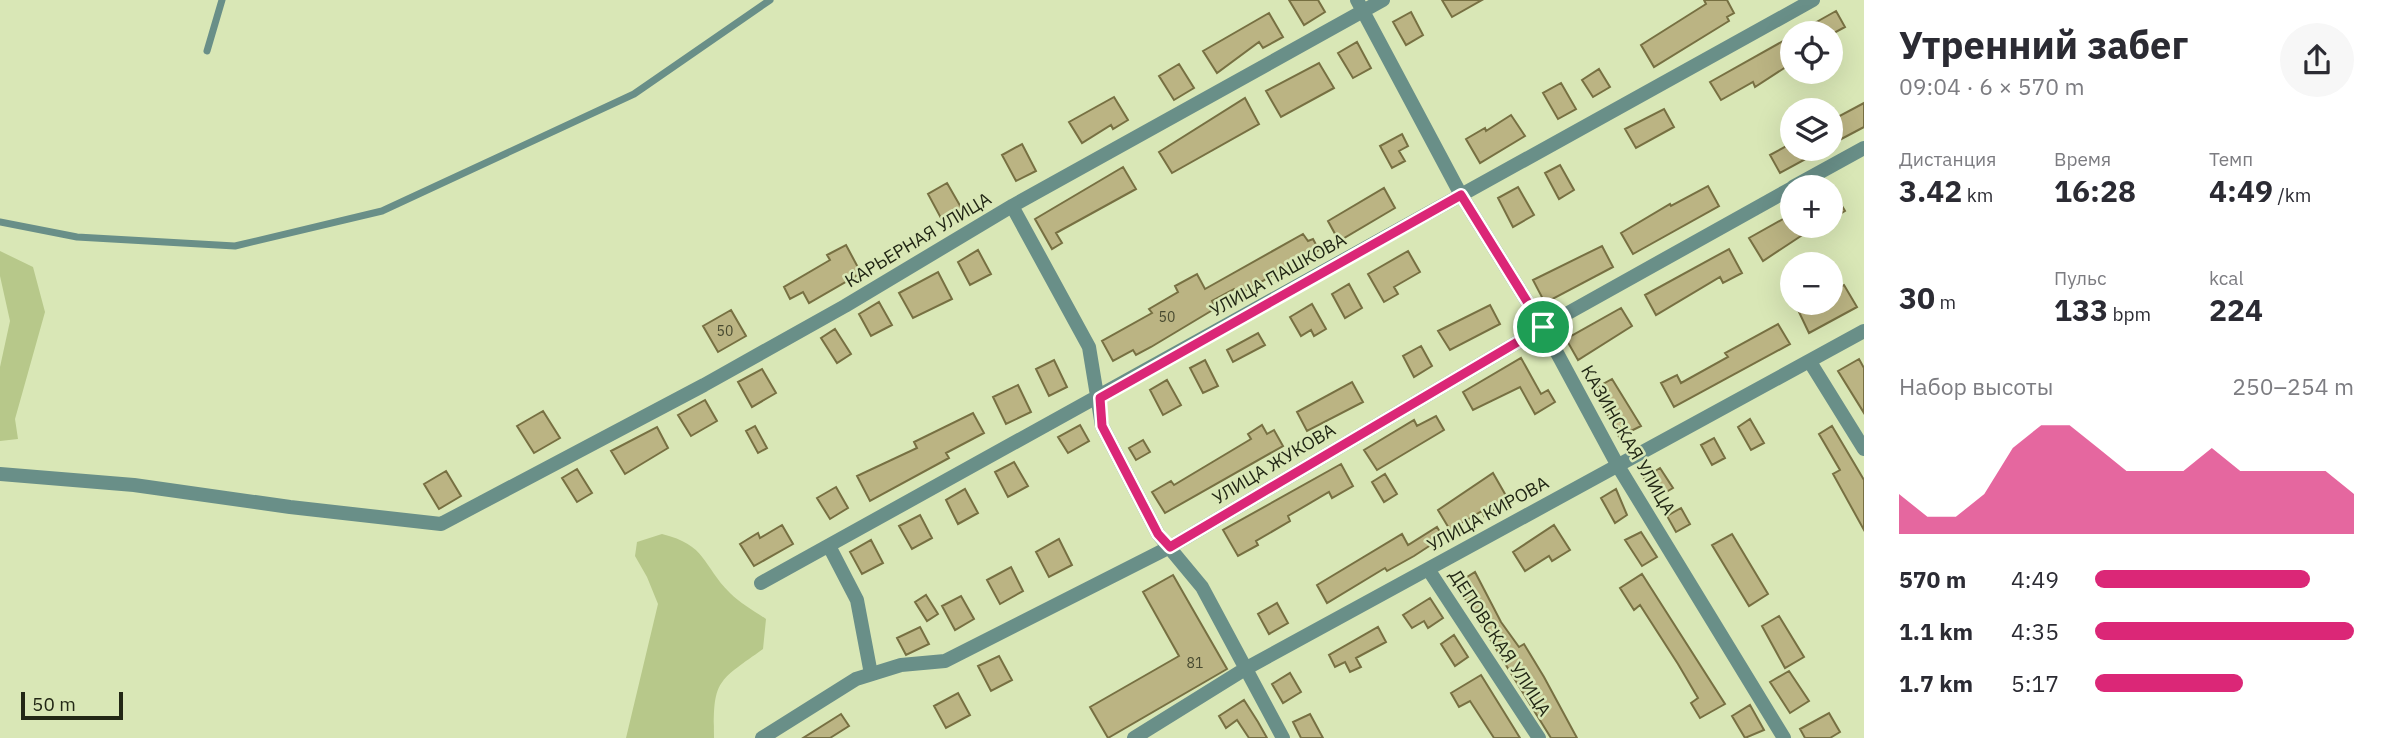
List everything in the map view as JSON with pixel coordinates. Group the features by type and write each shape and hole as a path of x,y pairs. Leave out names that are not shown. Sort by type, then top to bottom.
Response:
{"street":[{"name":"КАРЬЕРНАЯ УЛИЦА","path":"0,474 134,485 441,524 728,372 1360,5 1383,0"},
{"name":"УЛИЦА ПАШКОВА","path":"761,583 1100,398 1813,0"},
{"name":"КАЗИНСКАЯ УЛИЦА","path":"1360,5 1461,195 1543,327 1618,466 1784,738"},
{"name":"УЛИЦА ЖУКОВА","path":"1816,175 1864,148"},
{"name":"УЛИЦА ЖУКОВА","path":"762,738 856,679 901,665 945,661 1170,547 1543,327 1780,195"},
{"path":"1012,206 1089,348 1100,398 1102,426 1158,534 1202,587 1283,738"},
{"name":"УЛИЦА КИРОВА","path":"1134,738 1245,669 1864,331"},
{"path":"1810,362 1864,449"},
{"path":"829,545 857,600 871,674"},
{"name":"ДЕПОВСКАЯ УЛИЦА","path":"1428,569 1539,738"}],"lane":[{"path":"207,51 222,0"},
{"path":"0,222 77,237 236,246 382,211 634,94 770,0"}],"green space":[{"path":"0,251 33,267 45,312 15,419 18,439 0,441 0,367 10,321 0,276"},
{"path":"662,534 696,550 730,593 766,619 763,649 727,676 717,693 714,738 626,738 658,604 635,556 637,542"}],"building":[{"path":"1289,0 1318,0 1325,12 1304,25"},
{"path":"1442,0 1482,0 1452,17"},
{"path":"1704,0 1727,0 1734,13 1727,17 1729,21 1654,67 1641,45 1706,4"},
{"path":"1836,11 1842,21 1818,21"},
{"path":"1411,12 1423,35 1406,45 1393,22"},
{"path":"1269,13 1283,37 1263,48 1259,42 1217,73 1203,51"},
{"path":"1357,42 1371,68 1353,78 1338,53"},
{"path":"1780,43 1780,71 1755,87 1753,82 1721,100 1710,82"},
{"path":"1319,63 1334,88 1281,117 1266,91"},
{"path":"1179,64 1194,88 1174,100 1159,76"},
{"path":"1599,69 1610,87 1593,97 1582,80"},
{"path":"1561,83 1576,109 1558,119 1543,93"},
{"path":"1114,97 1128,120 1113,129 1111,125 1082,143 1069,122"},
{"path":"1245,98 1259,124 1172,173 1159,152"},
{"path":"1864,103 1864,127 1843,138 1843,114"},
{"path":"1664,109 1674,127 1636,148 1625,129"},
{"path":"1511,115 1525,136 1480,163 1466,139 1485,128 1486,131"},
{"path":"1402,134 1408,146 1399,151 1405,161 1392,168 1380,146"},
{"path":"1022,144 1036,171 1016,181 1002,155"},
{"path":"1780,150 1780,161 1802,161 1780,173 1770,155"},
{"path":"1560,165 1574,190 1559,199 1545,173"},
{"path":"1123,167 1136,189 1056,233 1062,243 1052,249 1035,219"},
{"path":"947,183 962,209 942,220 928,194"},
{"path":"1708,186 1719,206 1633,254 1621,233 1670,204 1671,206"},
{"path":"1518,187 1534,215 1513,227 1498,198"},
{"path":"1384,188 1395,208 1339,241 1328,221"},
{"path":"1780,221 1780,238 1798,238 1763,261 1749,238"},
{"path":"1303,234 1308,241 1313,239 1319,250 1237,295 1234,289 1212,301 1216,308 1151,347 1136,355 1133,350 1113,361 1102,341 1152,313 1149,309 1178,292 1175,286 1197,274 1205,289"},
{"path":"846,245 861,273 809,303 803,292 790,299 784,287 830,260 827,255"},
{"path":"1602,246 1613,267 1545,303 1533,280"},
{"path":"1729,249 1742,273 1723,283 1720,277 1656,315 1645,295"},
{"path":"978,250 991,274 970,285 958,262"},
{"path":"1408,251 1420,272 1394,287 1398,294 1384,302 1368,274"},
{"path":"938,272 952,299 913,318 899,293"},
{"path":"1349,284 1362,308 1345,318 1332,294"},
{"path":"1843,286 1857,307 1843,315"},
{"path":"879,302 892,325 871,336 859,314"},
{"path":"1312,304 1326,329 1314,336 1311,330 1301,336 1290,317"},
{"path":"1490,305 1500,324 1450,350 1438,331"},
{"path":"1621,308 1632,326 1578,360 1566,339"},
{"path":"731,310 746,336 718,352 703,326"},
{"path":"1800,315 1842,315 1809,333"},
{"path":"1778,324 1790,344 1674,407 1661,383 1677,375 1681,383 1728,357 1725,353"},
{"path":"835,329 851,354 837,363 821,338"},
{"path":"1258,333 1265,345 1233,362 1227,350"},
{"path":"1421,346 1432,366 1414,377 1403,356"},
{"path":"1521,358 1541,394 1548,390 1555,402 1535,414 1520,387 1473,410 1463,392"},
{"path":"1859,359 1864,368 1864,413 1838,371"},
{"path":"1054,360 1067,387 1049,396 1036,369"},
{"path":"1205,360 1218,386 1203,393 1190,368"},
{"path":"762,369 776,393 752,407 738,382"},
{"path":"1612,379 1641,426 1619,437 1594,389"},
{"path":"1167,380 1181,405 1163,415 1150,390"},
{"path":"1352,382 1363,402 1307,431 1297,412"},
{"path":"1018,385 1031,412 1006,424 993,397"},
{"path":"705,400 717,421 691,436 678,415"},
{"path":"543,411 560,438 534,453 517,426"},
{"path":"973,413 984,433 946,453 949,458 870,501 857,476 917,448 914,442"},
{"path":"1436,416 1444,430 1377,470 1364,450 1414,420 1417,426"},
{"path":"1750,419 1764,443 1751,450 1738,427"},
{"path":"1080,425 1089,441 1068,453 1058,437"},
{"path":"1262,425 1267,434 1274,430 1283,446 1165,513 1152,492 1171,481 1174,485 1251,439 1248,434"},
{"path":"755,426 767,448 758,453 746,431"},
{"path":"1832,426 1864,480 1864,530 1833,474 1840,470 1819,434"},
{"path":"657,427 668,448 625,474 611,451"},
{"path":"1714,438 1725,458 1712,465 1701,445"},
{"path":"1143,440 1150,452 1136,460 1129,448"},
{"path":"1014,462 1028,486 1008,497 995,472"},
{"path":"1341,464 1353,486 1332,498 1329,492 1288,516 1290,521 1256,541 1258,545 1238,556 1223,530"},
{"path":"1660,468 1673,488 1656,498 1644,478"},
{"path":"577,469 592,493 577,502 562,478"},
{"path":"446,471 461,496 439,509 424,484"},
{"path":"1493,473 1509,501 1484,516 1482,511 1450,530 1438,510"},
{"path":"1385,474 1397,494 1384,502 1372,482"},
{"path":"836,487 848,508 830,519 817,498"},
{"path":"965,489 978,513 958,524 946,500"},
{"path":"1616,489 1627,515 1615,523 1601,498"},
{"path":"1681,508 1690,524 1676,532 1667,516"},
{"path":"920,515 932,538 912,549 899,526"},
{"path":"782,525 793,544 754,566 740,544 758,533 760,538"},
{"path":"1554,525 1570,550 1552,561 1549,556 1525,571 1513,552"},
{"path":"1437,527 1443,537 1414,556 1387,571 1385,568 1327,603 1317,585 1402,534 1408,545"},
{"path":"1641,532 1657,557 1642,566 1625,540"},
{"path":"1732,534 1768,594 1749,606 1712,545"},
{"path":"1059,539 1072,565 1049,577 1036,552"},
{"path":"871,540 883,563 862,574 850,552"},
{"path":"1011,567 1023,591 1000,604 987,580"},
{"path":"1475,572 1501,622 1519,647 1524,644 1577,738 1551,738 1456,584"},
{"path":"1642,574 1725,704 1700,718 1691,703 1698,698 1678,664 1640,605 1634,610 1620,588"},
{"path":"1173,575 1227,669 1108,738 1090,707 1179,656 1143,592"},
{"path":"926,595 938,614 927,621 915,602"},
{"path":"961,596 974,619 955,630 942,606"},
{"path":"1430,598 1443,618 1428,628 1424,621 1412,628 1403,615"},
{"path":"1277,603 1288,623 1269,634 1258,614"},
{"path":"1779,616 1804,657 1785,668 1762,626"},
{"path":"920,627 929,644 906,655 897,638"},
{"path":"1378,627 1386,642 1356,658 1361,667 1350,672 1345,662 1335,667 1329,655"},
{"path":"1454,635 1468,657 1455,666 1441,644"},
{"path":"999,656 1012,680 991,691 978,666"},
{"path":"1789,671 1809,701 1790,713 1770,682"},
{"path":"1290,673 1301,692 1283,703 1272,684"},
{"path":"1481,675 1520,738 1494,738 1470,701 1459,707 1451,693"},
{"path":"958,693 970,715 946,728 934,706"},
{"path":"1244,700 1267,738 1249,738 1237,720 1226,728 1219,716"},
{"path":"1750,705 1764,730 1745,738 1732,716"},
{"path":"1829,713 1840,732 1830,738 1805,738 1800,729"},
{"path":"841,714 849,726 830,738 803,738"},
{"path":"1310,714 1323,738 1301,738 1293,722"}],"route":[{"path":"1461,195 1543,327 1170,547 1158,534 1102,426 1100,398 1461,195"}]}
